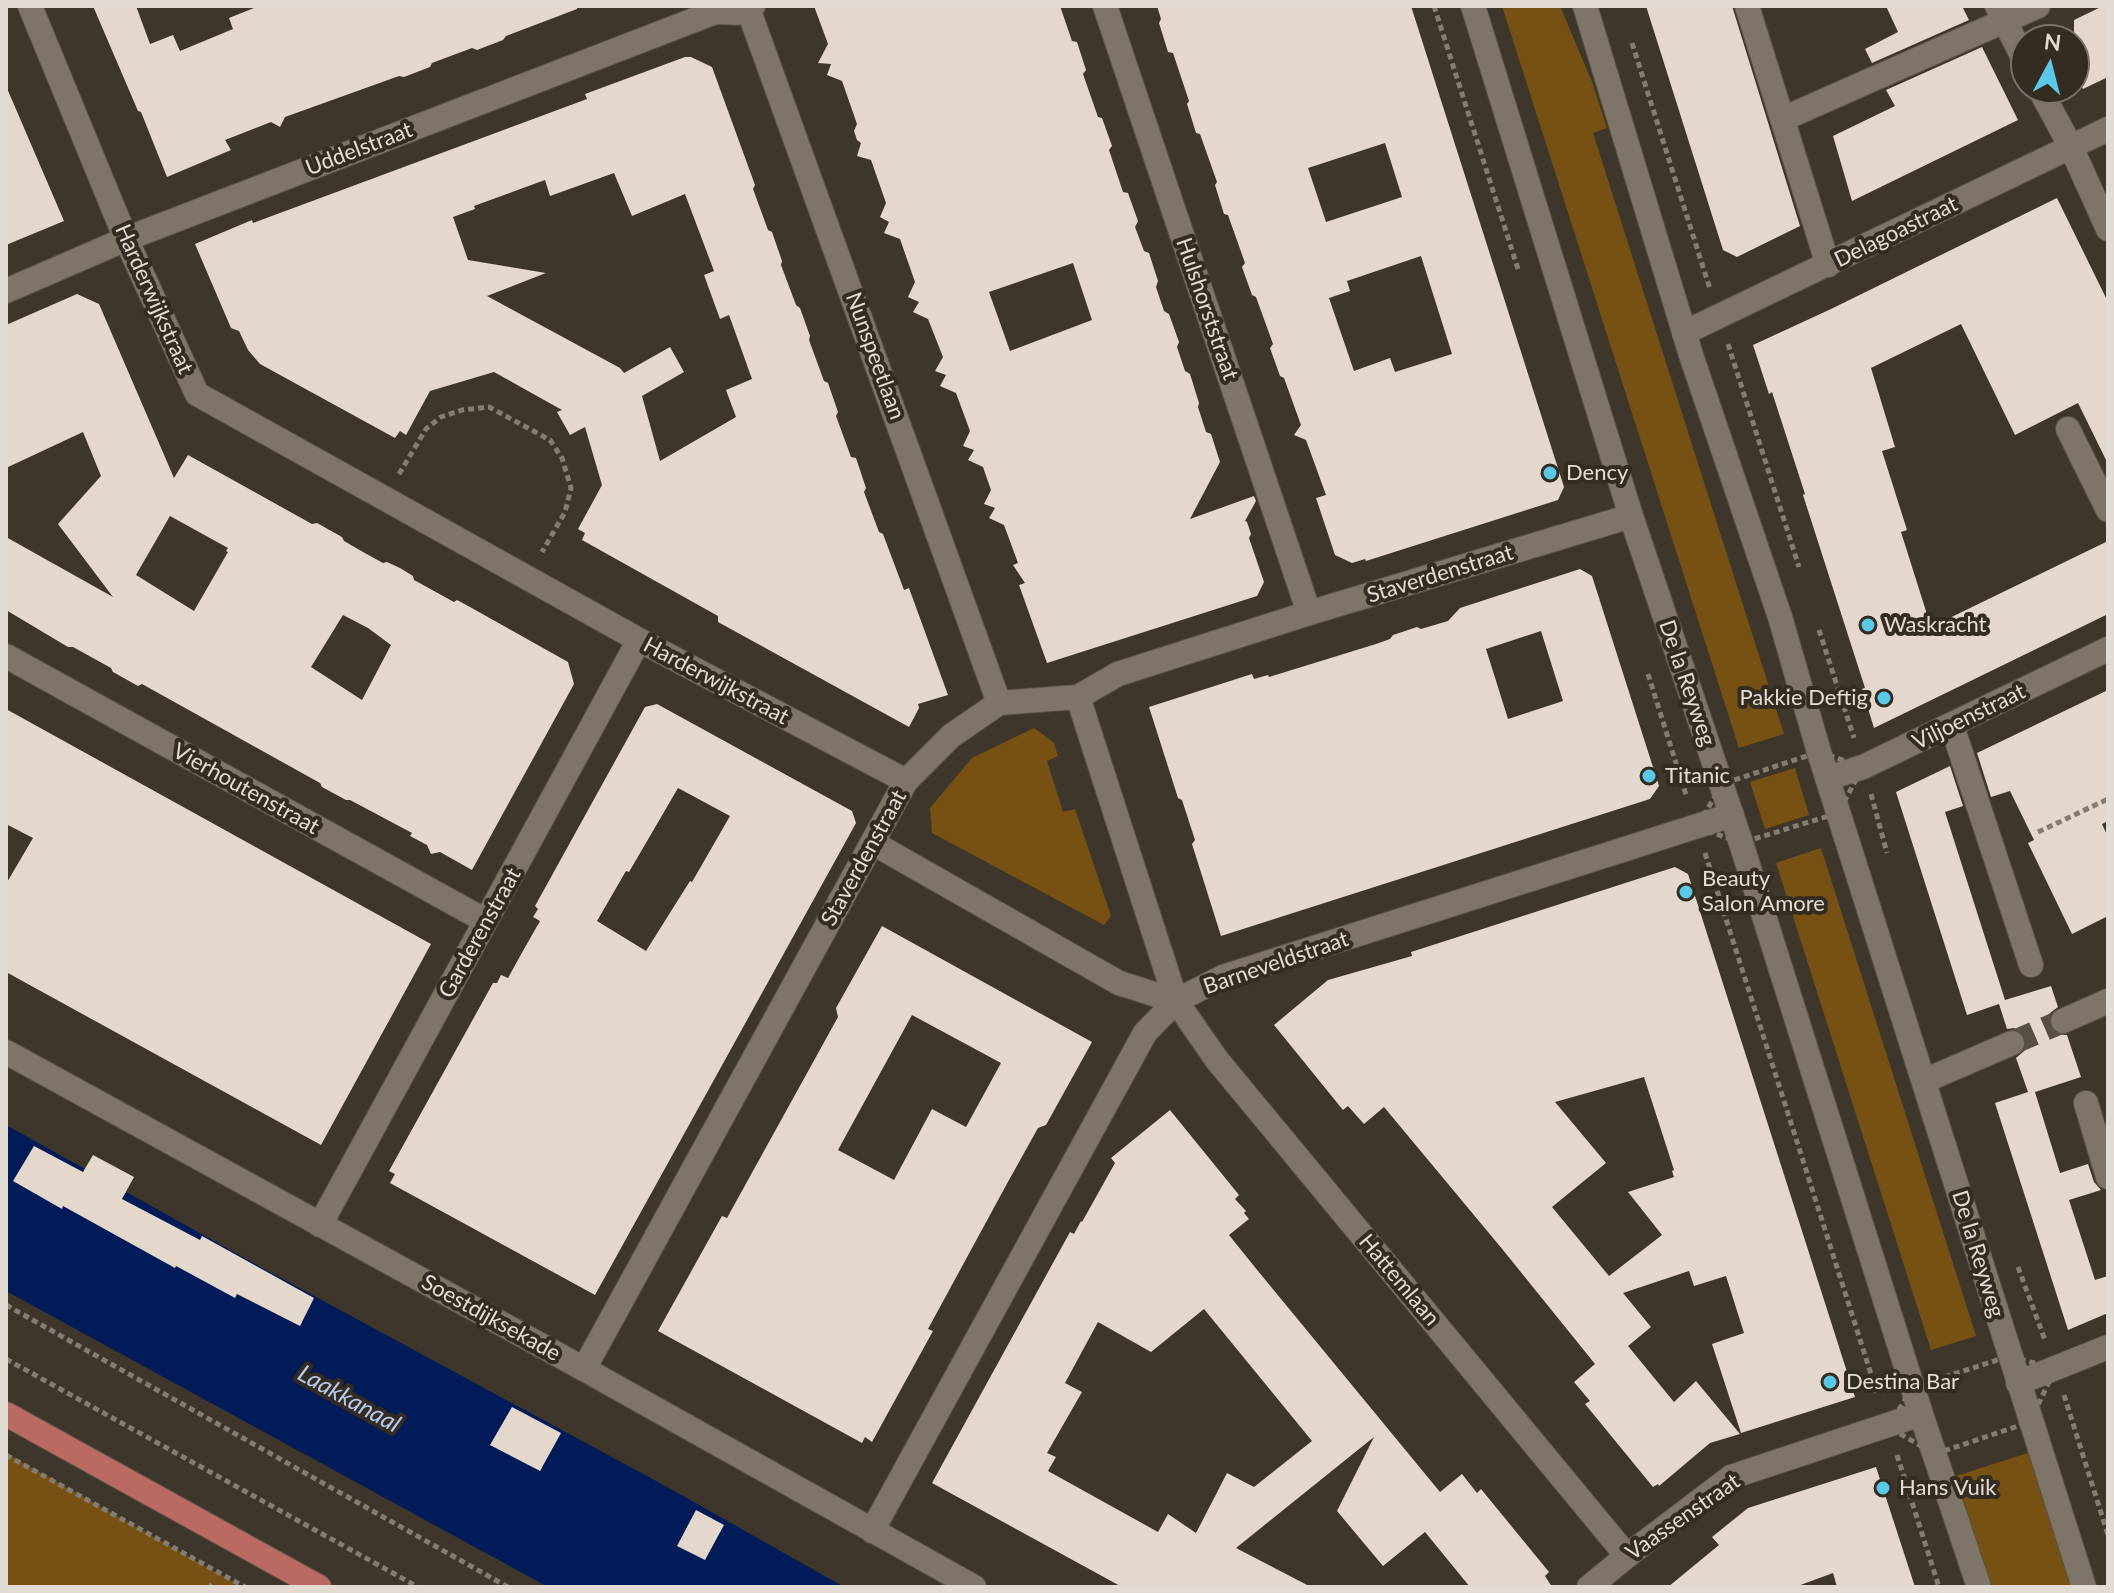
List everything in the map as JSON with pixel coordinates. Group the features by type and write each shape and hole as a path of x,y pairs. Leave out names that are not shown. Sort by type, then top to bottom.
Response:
{"main road":[{"path":"6,1414 319,1587"}],"street":[{"name":"Harderwijkstraat","path":"30,6 126,239 197,394 639,640 906,781"},
{"name":"Hulshorststraat","path":"1105,6 1309,613"},
{"name":"De la Reyweg","path":"1473,6 1631,516 1722,784 1921,1414 1979,1587"},
{"name":"De la Reyweg","path":"1585,6 1684,333 1780,617 1838,813 2084,1587"},
{"path":"1747,6 1828,265"},
{"path":"1783,119 2000,14 2038,6"},
{"name":"Nunspeetlaan","path":"714,9 736,13 751,8 999,703"},
{"name":"Uddelstraat","path":"6,291 126,239 714,9"},
{"path":"2000,14 2010,33"},
{"path":"2048,104 2108,229"},
{"name":"Delagoastraat","path":"1684,333 2108,129"},
{"path":"2068,429 2108,510"},
{"name":"Staverdenstraat","path":"584,1369 906,781 951,736 999,703 1078,697 1118,674 1631,516"},
{"name":"Garderenstraat","path":"320,1225 639,640"},
{"name":"Viljoenstraat","path":"1828,778 1863,767 1952,726 2108,649"},
{"name":"Vierhoutenstraat","path":"6,656 486,921"},
{"name":"Hattemlaan","path":"1078,697 1176,1001 1217,1060 1627,1556"},
{"path":"1952,726 2031,965"},
{"name":"Barneveldstraat","path":"872,1531 1145,1033 1176,1001 1223,977 1732,815"},
{"path":"873,843 1119,983 1176,1001"},
{"path":"2063,1021 2108,1001"},
{"path":"1924,1081 2012,1043"},
{"name":"Soestdijksekade","path":"6,1052 974,1587"},
{"path":"2086,1103 2108,1177"},
{"path":"2018,1383 2108,1347"},
{"name":"Vaassenstraat","path":"1589,1587 1731,1477 1921,1414"}],"path":[{"path":"384,497 426,429 441,417 462,410 489,407 550,440 562,458 571,488 565,512 527,577"},
{"path":"1819,752 1863,767 1838,813 1741,843 1697,827 1722,784 1819,752"},
{"path":"2038,832 2108,799"},
{"path":"6,1305 508,1587"},
{"path":"2010,1356 2055,1369 2030,1422 1935,1454 1888,1427 1913,1387 2010,1356"},
{"path":"6,1359 418,1587"},
{"path":"6,1455 245,1587"}],"shaded area":[{"path":"1502,6 1560,6 1592,82 1607,128 1593,133 1784,734 1739,748"},
{"path":"1034,728 1054,743 1058,756 1047,761 1063,812 1075,809 1111,916 1104,925 932,833 930,808 972,758"},
{"path":"1795,768 1809,815 1765,829 1750,782"},
{"path":"1821,848 1976,1336 1931,1350 1776,863"},
{"path":"2031,1452 2075,1587 1991,1587 1956,1476"},
{"path":"6,1453 242,1587 6,1587"}],"water":[{"name":"Laakkanaal","path":"6,1125 844,1587 548,1587 6,1291"}],"building":[{"path":"93,6 136,6 150,44 173,35 180,51 233,29 229,18 259,6 577,6 577,9 477,50 472,48 432,63 430,67 404,77 399,76 285,117 280,127 271,122 225,140 231,150 167,177"},
{"path":"814,6 1060,6 1072,41 1077,42 1086,70 1083,74 1112,146 1109,150 1123,192 1128,193 1138,221 1135,227 1144,251 1149,253 1164,311 1169,314 1206,432 1211,434 1220,462 1190,519 1254,496 1256,501 1245,521 1264,582 1257,596 1047,663 1019,585 1025,583 1013,565 1018,563 1004,525 989,518 995,508 984,504 991,490 983,467 968,460 974,450 963,446 970,431 956,393 940,386 946,375 935,371 943,357 928,319 913,312 919,302 908,297 915,282 900,239 884,233 889,222 880,217 886,203 871,160 857,156 861,143 854,131 857,124 842,81 827,75 831,64 818,63 828,44","holes":["1073,263 1092,320 1010,351 989,292"]},
{"path":"1157,6 1411,6 1564,487 1558,500 1366,561 1352,563 1335,555 1316,498 1326,495 1306,440 1294,435 1301,425 1270,348 1273,344 1256,297 1252,295 1242,267 1245,263 1228,215 1224,214 1215,185 1217,182 1200,134 1196,133 1173,53 1168,52 1159,23 1161,19","holes":["1385,143 1402,197 1326,222 1308,168","1421,256 1452,354 1395,372 1390,358 1354,371 1329,298 1350,291 1347,281"]},
{"path":"1646,6 1732,6 1800,226 1737,257 1723,250"},
{"path":"1886,6 1962,6 1969,20 1872,63 1865,49 1898,32"},
{"path":"2108,6 2108,77 2090,86 2090,24 2074,24 2074,20"},
{"path":"1982,47 2018,120 1852,201 1833,136 1895,106 1886,90"},
{"path":"685,57 712,67 768,230 772,232 824,381 828,383 851,457 856,458 866,488 864,492 879,532 883,534 904,590 909,588 948,695 918,704 909,727 718,622 718,616 582,540 585,533 578,529 602,485 585,427 570,435 557,412 562,410 494,372 430,391 406,435 400,431 395,438 260,364 248,350 239,331 231,328 195,244 252,220 253,223 587,99 585,94","holes":["614,173 632,216 685,194 714,271 704,275 720,319 729,315 752,379 726,390 736,417 660,461 642,396 684,372 670,347 624,373 487,296 546,273 468,260 453,217 545,180 550,196"]},
{"path":"6,86 64,221 6,245"},
{"path":"2057,198 2108,302 2108,464 2078,403 2015,435 1961,324 1871,368 1895,447 1882,451 1907,530 1901,532 1931,627 2108,541 2108,614 1874,728 1862,689 1865,688 1805,494 1772,392 1769,394 1753,345"},
{"path":"77,294 99,304 174,478 188,455 568,662 574,684 472,870 440,852 431,854 427,845 410,836 412,833 322,787 320,783 142,684 138,686 6,610 6,537 113,597 58,524 101,476 83,432 6,468 6,325","holes":["170,516 228,548 194,611 136,575","343,615 391,645 362,700 311,667"]},
{"path":"1580,569 1592,576 1659,786 1650,799 1221,936 1192,844 1195,840 1149,707 1252,674 1254,679 1269,677 1376,644 1417,627 1421,629 1448,621 1460,608","holes":["1541,631 1563,701 1508,719 1486,649"]},
{"path":"2108,690 2108,821 2102,824 2108,837 2108,916 2072,934 2028,843 2034,840 2010,791 1991,797 1977,753"},
{"path":"657,704 852,811 856,823 595,1295 390,1183 395,1174 389,1171 493,983 497,983 501,975 508,978 540,921 533,917 538,909 535,906 645,707","holes":["678,788 730,816 692,882 646,951 597,921"]},
{"path":"6,709 431,944 321,1145 6,972 6,884 33,838 6,824"},
{"path":"1950,766 1963,806 1945,812 2005,1000 2051,986 2058,1007 2050,1013 2049,1026 2055,1034 2067,1035 2081,1077 2035,1092 2060,1173 2088,1164 2094,1182 2101,1190 2069,1200 2095,1280 2108,1276 2108,1313 2068,1330 1995,1103 2028,1092 2016,1058 2024,1051 2026,1038 2014,1028 2007,1029 1999,1004 1967,1015 1896,792"},
{"path":"1675,867 1688,874 1855,1397 1741,1433 1712,1344 1744,1333 1726,1276 1694,1286 1689,1271 1623,1293 1651,1327 1628,1346 1674,1402 1696,1381 1740,1434 1710,1443 1659,1486 1653,1487 1585,1404 1590,1401 1574,1382 1595,1364 1503,1250 1384,1107 1364,1124 1348,1106 1343,1110 1274,1025 1328,980 1412,956 1411,952","holes":["1644,1077 1674,1177 1628,1192 1662,1235 1609,1276 1552,1207 1606,1163 1555,1102"]},
{"path":"882,926 1092,1042 1046,1125 1038,1128 1009,1180 928,1329 933,1331 872,1442 865,1437 862,1443 658,1331 722,1216 727,1218 838,1017 836,1008","holes":["912,1015 1001,1063 966,1127 932,1109 894,1180 838,1150"]},
{"path":"1170,1110 1239,1195 1235,1199 1249,1219 1229,1235 1440,1492 1462,1474 1477,1493 1481,1489 1549,1572 1545,1576 1552,1587 1470,1587 1425,1532 1383,1566 1337,1511 1374,1437 1236,1548 1311,1587 1122,1587 932,1483 1070,1232 1074,1234 1082,1222 1115,1163 1111,1158","holes":["1204,1309 1312,1441 1254,1487 1227,1473 1196,1533 1168,1514 1158,1532 1048,1471 1056,1457 1047,1453 1082,1392 1065,1383 1098,1322 1151,1352"]},
{"path":"34,1146 83,1172 93,1155 134,1177 122,1199 200,1240 202,1236 314,1298 300,1326 237,1294 235,1298 175,1268 13,1181"},
{"path":"512,1407 561,1433 540,1471 490,1445"},
{"path":"1876,1467 1915,1587 1837,1587 1833,1573 1795,1587 1668,1587 1719,1545 1712,1537 1748,1508"},
{"path":"696,1510 724,1525 705,1560 677,1546"}],"tunnel":[{"path":"2012,1043 2063,1021"}],"place":[{"name":"Dency","path":"1550,473"},
{"name":"Waskracht","path":"1868,625"},
{"name":"Pakkie Deftig","path":"1884,698"},
{"name":"Titanic","path":"1649,776"},
{"name":"Beauty Salon Amore","path":"1686,892"},
{"name":"Destina Bar","path":"1830,1382"},
{"name":"Hans Vuik","path":"1883,1488"}]}
